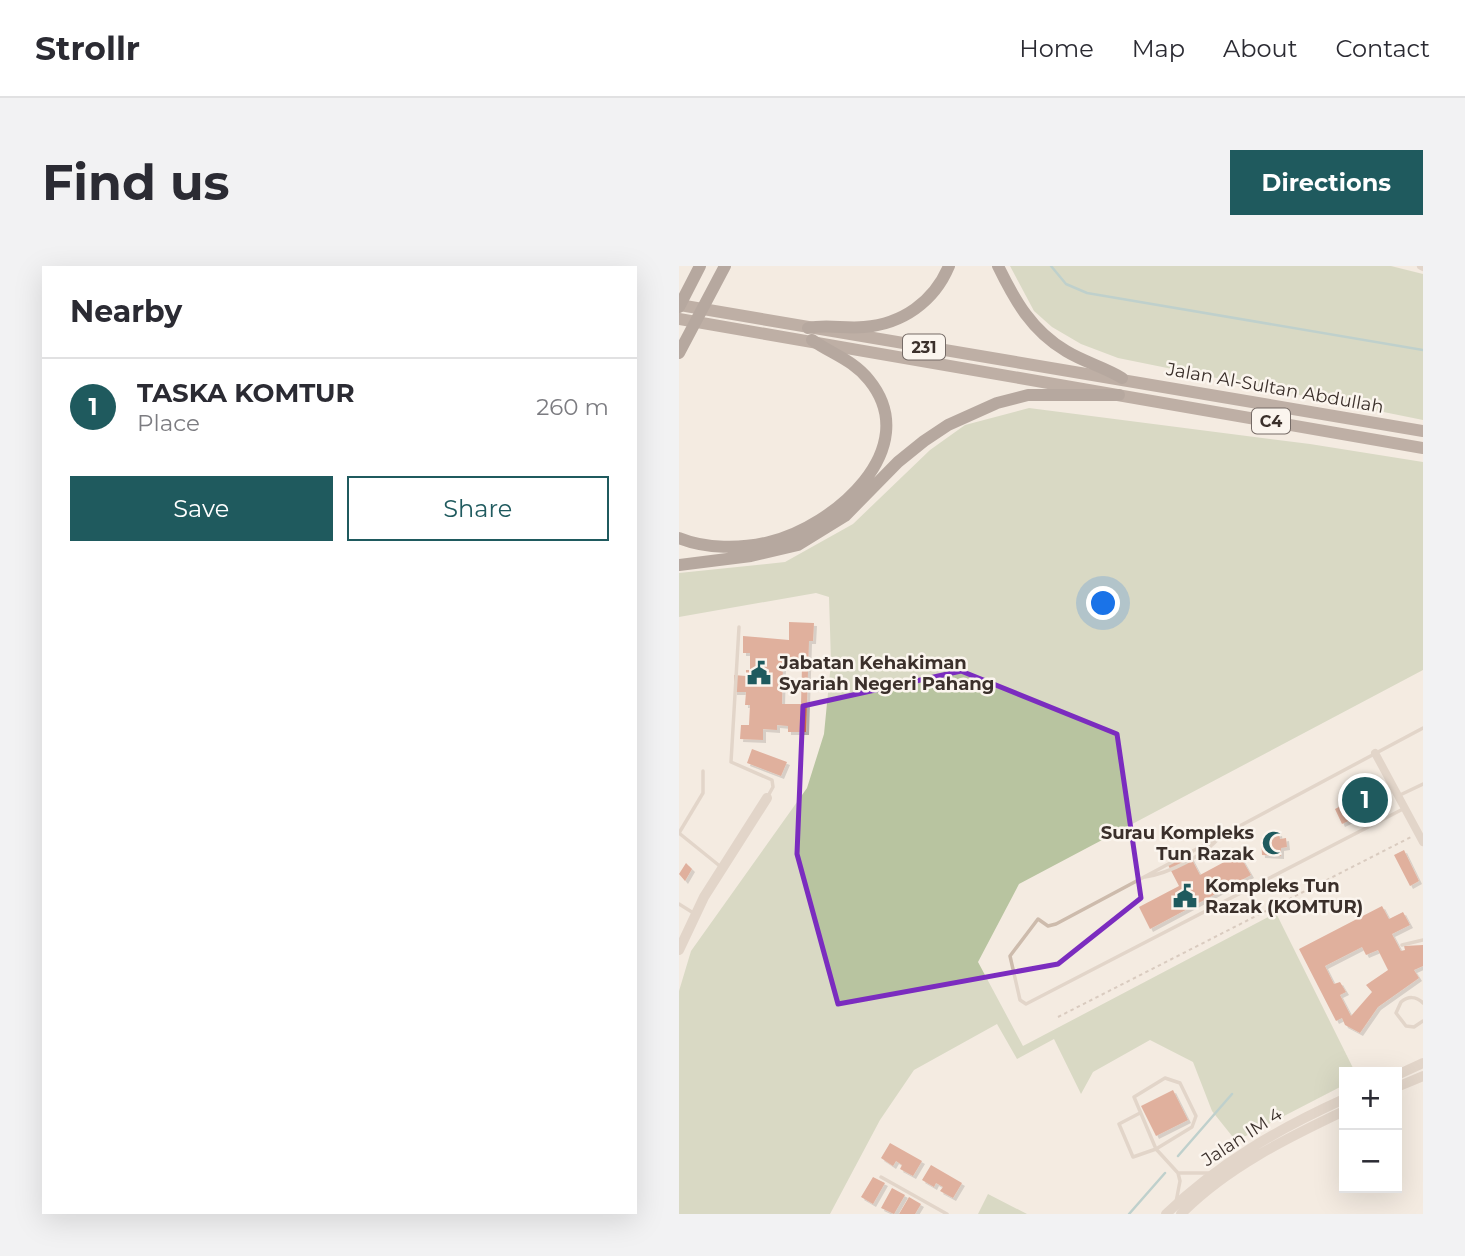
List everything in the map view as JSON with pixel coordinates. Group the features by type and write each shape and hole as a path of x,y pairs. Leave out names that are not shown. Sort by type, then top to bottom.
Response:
{"highway":[{"path":"679,306 700,266"},
{"path":"679,353 725,266"},
{"path":"810,334 887,324 908,314 929,298 943,280 949,266"},
{"path":"998,266 1022,312 1039,331 1068,352 1122,378"},
{"path":"679,538 700,544 740,547 786,537 830,514 873,471 885,436 885,419 879,398 858,368 810,334"},
{"path":"679,565 774,552 810,540 845,516 898,462 924,441 947,425 997,403 1028,395 1119,395"}],"main road":[{"name":"231","path":"679,306 726,321"},
{"name":"231","path":"679,319 726,321 1122,378"},
{"name":"231","path":"810,334 1119,395"},
{"name":"Jalan Al-Sultan Abdullah","path":"1122,378 1423,431"},
{"name":"Jalan Al-Sultan Abdullah","path":"1119,395 1423,448"}],"street":[{"path":"1375,753 1423,842"},
{"path":"679,950 695,914 767,798"},
{"path":"1402,1073 1423,1063"},
{"path":"1402,1085 1423,1076"},
{"name":"Jalan IM 4","path":"1178,1210 1214,1172 1281,1128 1339,1101"},
{"name":"Jalan IM 4","path":"1166,1214 1178,1210 1250,1161 1339,1114"}],"lane":[{"path":"739,627 731,762 772,780 773,788 767,798"},
{"path":"1405,808 1026,1004 1020,1000 1010,956 1038,919 1048,926 1056,924 1141,877 1159,875 1211,847 1224,833 1423,728"},
{"path":"703,771 703,793 680,833 722,868"},
{"path":"1398,796 1423,784"},
{"path":"679,903 695,914"},
{"path":"1402,945 1423,940"},
{"path":"1423,1003 1416,998 1408,998 1401,1002 1396,1013 1406,1026 1414,1027 1423,1021"},
{"path":"1140,1113 1119,1124 1133,1157 1156,1149 1192,1127 1196,1116 1180,1083 1165,1078 1134,1097 1156,1149 1178,1173 1191,1175 1214,1172"},
{"path":"1178,1173 1178,1210"},
{"path":"881,1177 947,1214"}],"path":[{"path":"1058,1017 1418,833"}],"highlighted area":[{"path":"961,671 1117,734 1141,898 1058,964 838,1004 797,854 803,706"}],"green space":[{"path":"1010,266 1391,266 1423,274 1423,420 1118,358 1081,344 1052,327 1034,311"},
{"path":"1029,408 1310,444 1423,462 1423,670 1019,884 978,962 1023,1046 1276,913 1353,1067 1339,1067 1339,1088 1236,1141 1212,1111 1193,1062 1150,1040 1093,1072 1081,1094 1054,1039 1017,1059 997,1024 914,1070 880,1120 830,1214 679,1214 679,991 691,951 807,788 824,734 831,662 829,597 816,593 679,617 679,573 785,562 853,524 930,450 965,425"},
{"path":"988,1194 1027,1214 978,1214"}],"building":[{"path":"789,622 814,623 813,641 809,641 806,732 788,732 788,726 777,725 777,730 763,729 763,740 740,739 741,725 749,725 750,705 745,705 746,692 734,692 734,675 746,676 746,670 750,670 750,653 743,653 743,636 789,640","holes":["783,665 802,665 801,704 782,704"]},
{"path":"752,749 787,762 781,776 747,763"},
{"path":"1372,790 1384,815 1366,824 1361,815 1342,824 1335,809"},
{"name":"Surau Kompleks Tun Razak","path":"1279,833 1280,839 1286,838 1287,847 1281,848 1281,856 1262,855 1261,838"},
{"path":"1404,850 1419,881 1410,886 1394,855"},
{"name":"Kompleks Tun Razak (KOMTUR)","path":"1189,854 1200,875 1239,854 1251,875 1150,929 1139,907 1179,886 1168,865"},
{"path":"686,863 692,869 685,881 679,874"},
{"path":"1382,906 1389,919 1403,912 1410,925 1392,934 1401,951 1405,950 1404,946 1423,945 1423,966 1414,970 1419,978 1378,1007 1360,1033 1345,1025 1342,1018 1336,1021 1299,949","holes":["1362,947 1366,955 1378,950 1388,970 1366,985 1372,992 1351,1016 1340,995 1346,992 1340,982 1334,984 1325,966"]},
{"path":"1173,1090 1188,1120 1156,1136 1141,1106"},
{"path":"890,1143 922,1161 913,1176 900,1169 902,1165 896,1161 893,1166 881,1158"},
{"path":"931,1165 962,1183 953,1198 940,1191 943,1187 936,1183 934,1187 922,1180"},
{"path":"873,1177 885,1183 873,1204 861,1197"},
{"path":"892,1188 905,1195 894,1214 881,1208"},
{"path":"909,1197 921,1204 915,1214 899,1214"}],"waterway":[{"path":"1051,266 1066,284 1087,293 1423,350"},
{"path":"1178,1156 1232,1094"},
{"path":"1129,1214 1165,1173"}],"place":[{"name":"Jabatan Kehakiman Syariah Negeri Pahang","path":"759,673"},
{"name":"TASKA KOMTUR","path":"1365,800"},
{"name":"Surau Kompleks Tun Razak","path":"1274,843"},
{"name":"Kompleks Tun Razak (KOMTUR)","path":"1185,896"}]}
